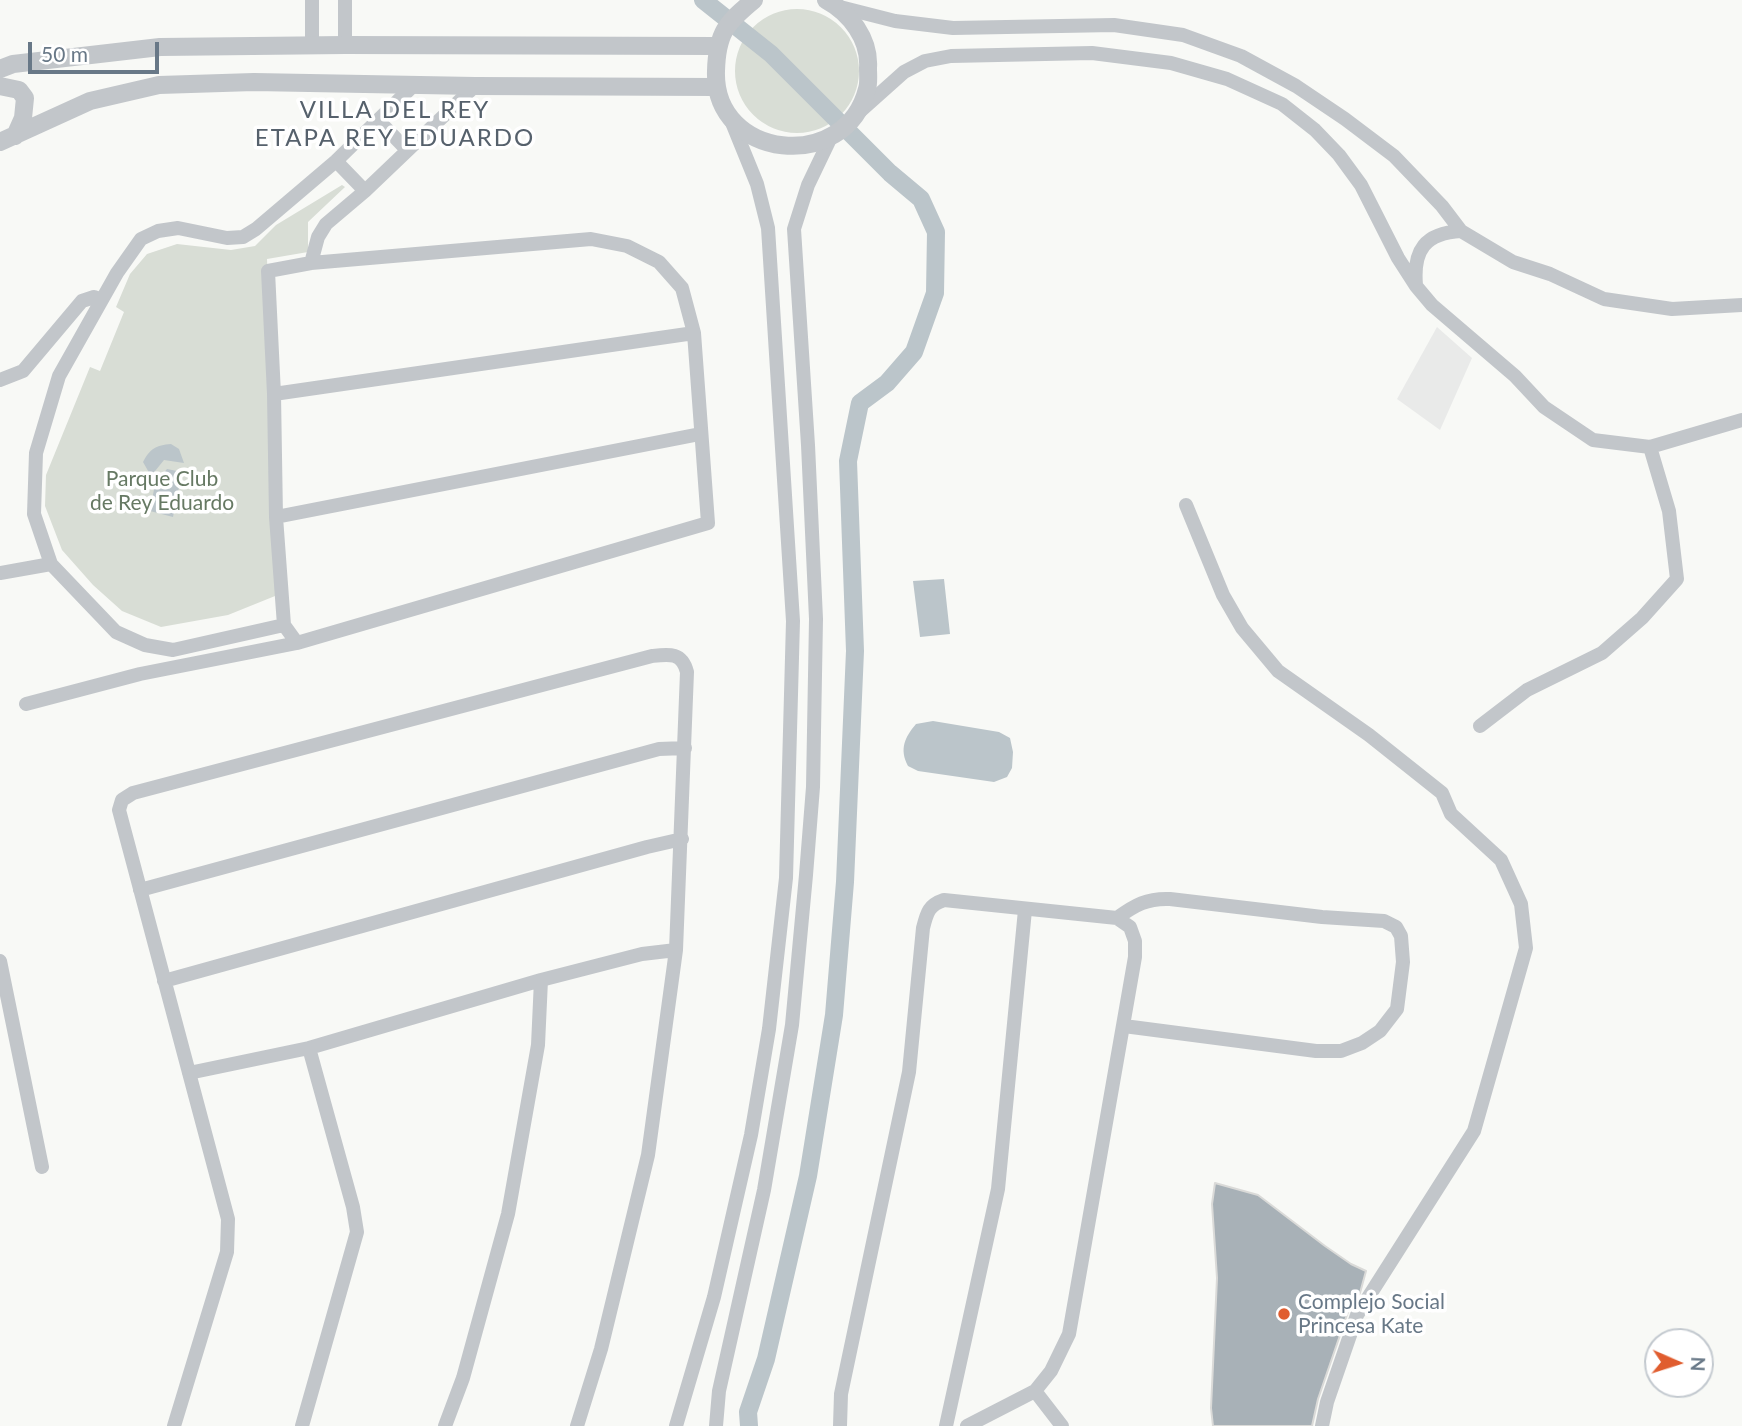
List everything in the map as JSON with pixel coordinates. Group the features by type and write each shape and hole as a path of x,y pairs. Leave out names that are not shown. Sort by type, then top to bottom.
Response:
{"street":[{"path":"312,0 313,46"},
{"path":"345,0 345,45"},
{"path":"676,1426 715,1297 753,1122 769,1030 786,878 793,621 768,228 757,184 715,87 716,46 731,19 754,0"},
{"path":"833,4 860,31 869,60 867,89 854,117"},
{"path":"833,4 895,21 953,28 1114,25 1183,35 1241,56 1296,86 1345,119 1394,156 1441,205 1461,231 1513,262 1550,274 1604,299 1672,309 1742,305"},
{"path":"0,69 13,64 160,47 716,46"},
{"path":"716,1426 719,1391 764,1191 792,1025 806,875 813,787 816,619 794,229 808,185 831,137 904,72 925,61 951,56 1092,53 1171,63 1227,79 1282,104 1315,130 1339,155 1361,185 1390,244 1416,286 1432,305 1515,376 1544,407 1593,440 1650,447 1742,420"},
{"path":"7,139 90,101 159,85 254,82 715,87"},
{"path":"285,625 173,650 145,645 116,632 51,564 34,514 36,453 59,376 101,300 141,239 158,231 178,228 227,238 243,237 256,229 335,161 414,85"},
{"path":"0,86 19,90 25,98 23,118 7,139"},
{"path":"311,263 318,237 326,224 365,191 475,86"},
{"path":"731,119 760,141 796,148 831,137"},
{"path":"378,120 408,150"},
{"path":"335,161 365,191"},
{"path":"1416,286 1416,260 1427,240 1444,232 1461,231"},
{"path":"26,704 140,674 297,643 708,523 694,333 682,288 659,262 627,246 591,239 311,263 268,271 276,517 285,625 297,643"},
{"path":"0,380 23,371 82,301 94,297 101,300"},
{"path":"274,394 694,333"},
{"path":"276,517 700,434"},
{"path":"1480,726 1527,690 1602,653 1642,618 1677,579 1669,511 1650,447"},
{"path":"1186,505 1223,595 1242,628 1278,671 1369,735 1441,793 1451,814 1501,860 1521,904 1526,948 1474,1131 1357,1315 1327,1402 1322,1426"},
{"path":"0,573 51,564"},
{"path":"174,1426 227,1252 228,1219 119,810 122,800 129,794 652,656 673,654 686,666 687,678 676,950 648,1155 601,1349 577,1426"},
{"path":"140,890 659,749 685,748"},
{"path":"164,981 682,839"},
{"path":"1117,918 1137,903 1154,898 1384,922 1396,927 1401,936 1403,962 1396,1009 1380,1031 1362,1043 1341,1051 1317,1051 1124,1026"},
{"path":"840,1426 841,1394 909,1072 927,912 933,904 944,900 1117,918 1130,927 1135,941 1135,957 1069,1334 1051,1371 1035,1391 967,1426"},
{"path":"946,1426 998,1189 1025,910"},
{"path":"189,1073 309,1048 541,980 642,954 676,950"},
{"path":"0,961 42,1167"},
{"path":"445,1426 463,1378 508,1214 538,1045 541,980"},
{"path":"302,1426 357,1232 353,1207 309,1048"},
{"path":"1035,1391 1062,1426"}],"shaded area":[{"path":"1437,327 1472,358 1440,430 1397,399"},
{"path":"171,444 179,449 184,463 164,460 151,476 143,462 154,448"},
{"path":"167,469 182,472 173,517 150,511 155,484"},
{"path":"944,579 950,634 920,637 913,581"},
{"path":"933,721 999,732 1010,738 1012,768 1007,777 994,782 918,771 908,766 904,744 909,734 916,724"}],"green space":[{"path":"797,9 821,14 841,27 854,47 859,71 854,95 841,115 821,128 797,133 773,128 753,115 740,95 735,71 740,47 753,27 773,14"},
{"name":"Parque Club de Rey Eduardo","path":"342,185 345,187 308,222 308,252 267,259 280,594 228,615 161,627 122,611 93,585 62,550 45,506 46,475 90,367 100,371 124,312 116,307 130,274 147,254 177,244 231,250 255,246 276,225"}],"building":[{"name":"Complejo Social Princesa Kate","path":"1215,1183 1258,1195 1325,1246 1366,1271 1360,1293 1348,1312 1318,1399 1312,1426 1213,1426 1211,1408 1217,1278 1212,1204"}],"waterway":[{"path":"703,0 771,54 890,173 921,199 936,232 935,293 914,352 887,383 860,403 848,461 855,651 845,882 834,1015 808,1176 766,1359 748,1412 749,1426"}],"place":[{"name":"Complejo Social Princesa Kate","path":"1284,1314"}],"district":[{"name":"VILLA DEL REY ETAPA REY EDUARDO","path":"395,124"}]}
